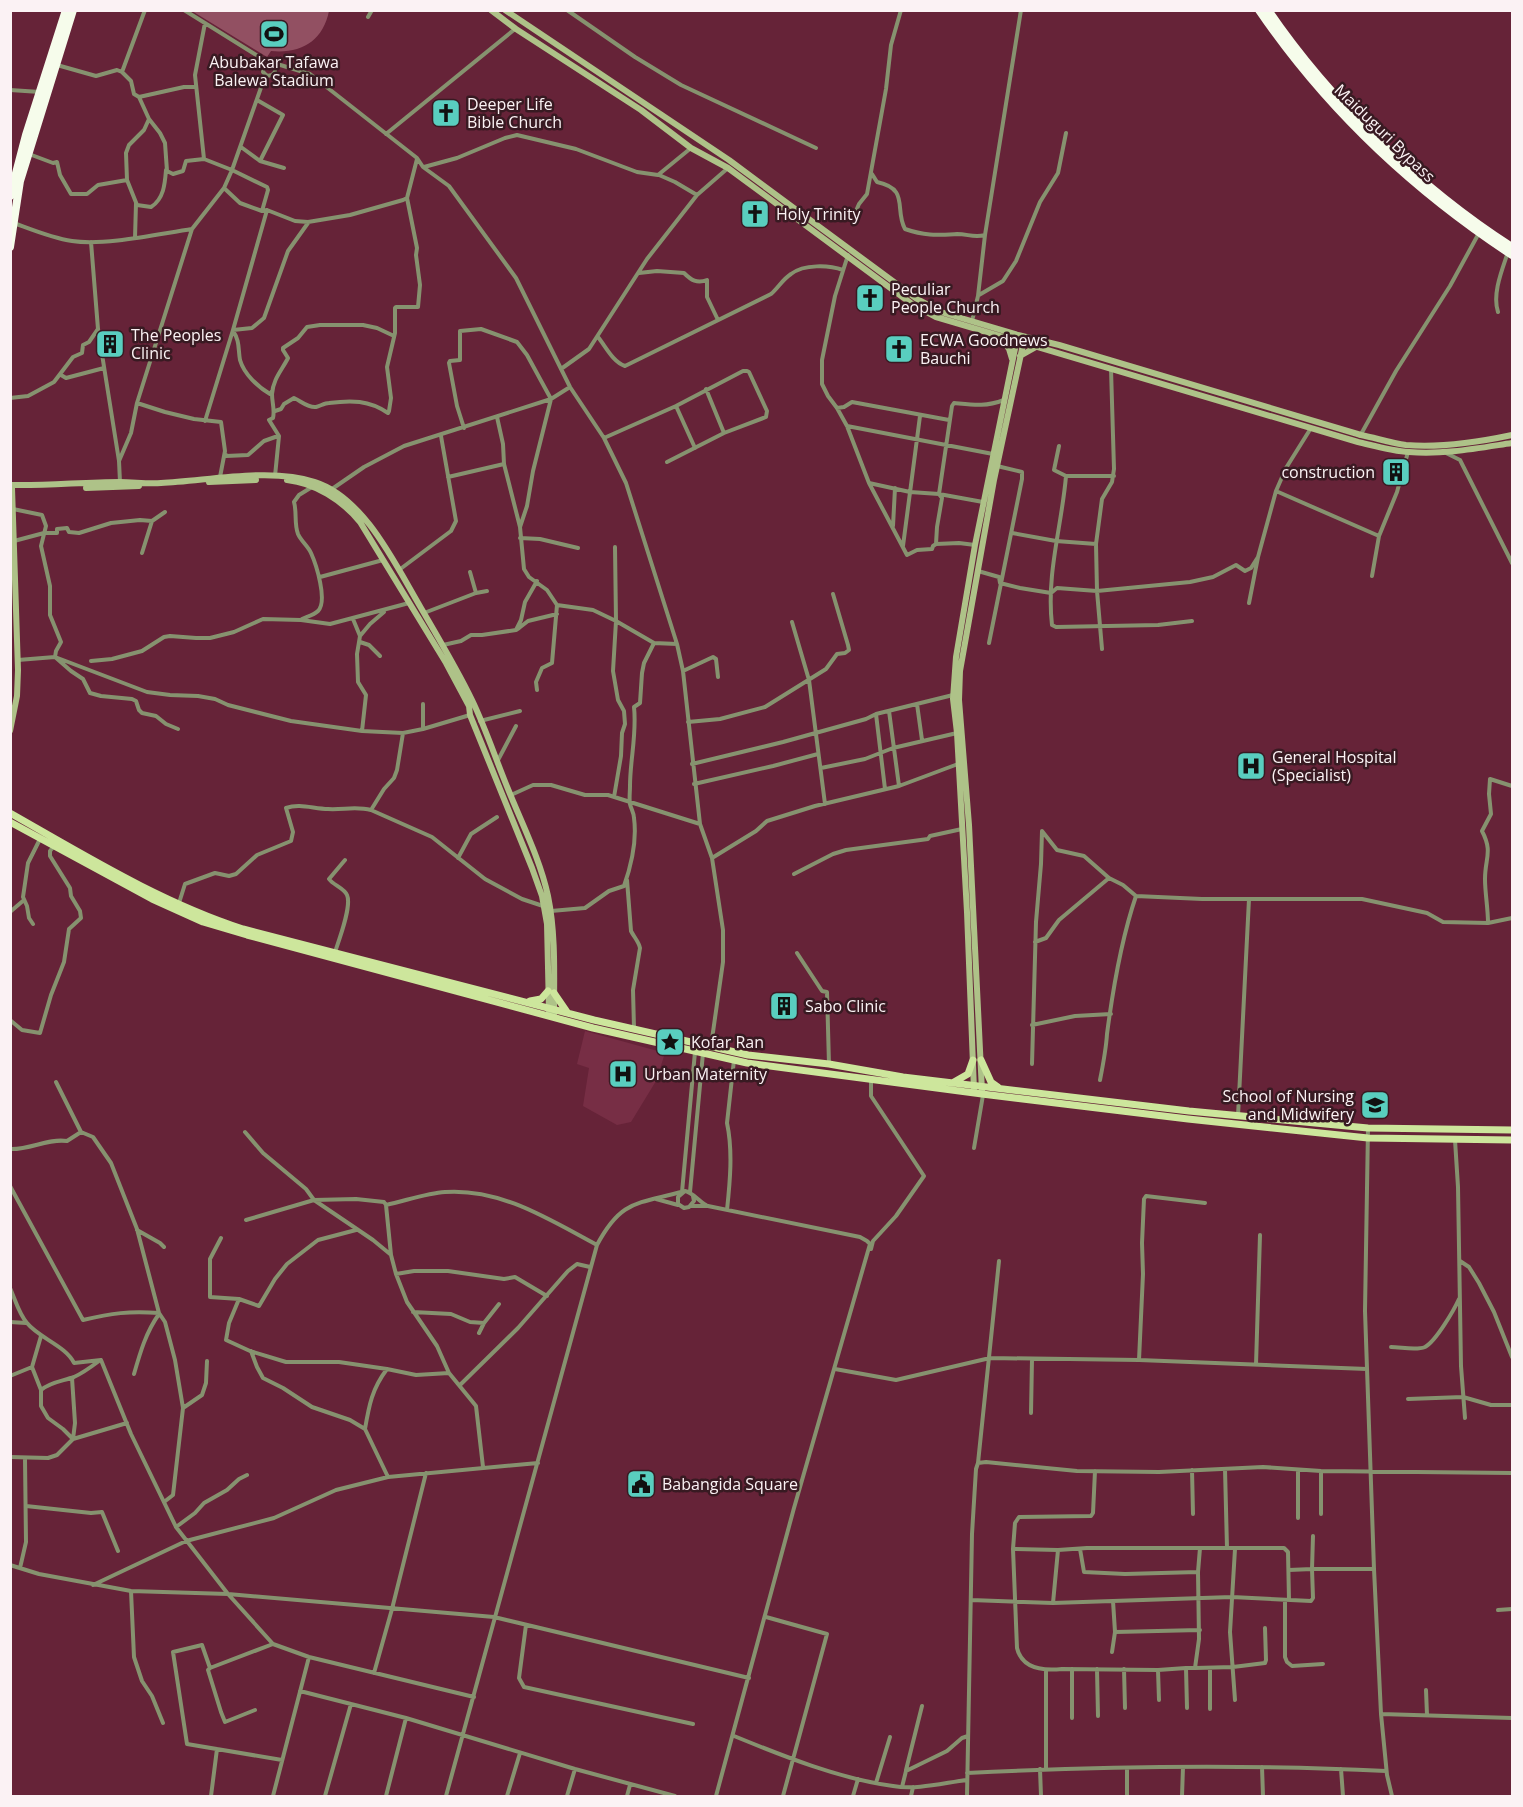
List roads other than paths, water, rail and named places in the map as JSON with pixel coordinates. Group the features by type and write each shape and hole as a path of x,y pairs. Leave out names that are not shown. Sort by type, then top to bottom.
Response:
{"highway":[{"path":"10,196 66,10"},
{"path":"10,247 20,181 73,10"},
{"name":"Maiduguri Bypass","path":"1259,10 1332,103 1445,208 1511,251"},
{"name":"Maiduguri Bypass","path":"1268,10 1306,61 1378,144"}],"main road":[{"path":"10,813 102,865 178,905 207,917 243,929 528,1002 592,1028 734,1060 871,1078 977,1088 1001,1088 1156,1111 1368,1138 1512,1140"},
{"path":"10,822 152,899 202,922 552,1012 567,1012 748,1055 829,1064 952,1083 977,1088 983,1094 1156,1111 1368,1128 1512,1130"},
{"path":"528,1002 542,999 551,992 567,1012"},
{"path":"952,1083 968,1074 977,1060 991,1082 1001,1088"}],"street":[{"path":"122,72 144,10"},
{"path":"184,10 255,55 264,58 274,71"},
{"path":"368,17 372,10"},
{"path":"491,10 641,111 691,148 728,168 924,304 941,312 1021,339 1036,347 1311,428 1359,438 1413,445 1470,442 1512,435"},
{"path":"505,10 720,153 849,252 912,304 942,320 1000,336 1059,345 1408,452 1444,451 1512,443"},
{"path":"567,10 635,57 681,85 816,148"},
{"path":"854,218 859,204 867,194 886,89 891,45 900,10"},
{"path":"972,321 978,296 985,235 1021,10"},
{"path":"386,134 522,22"},
{"path":"204,159 200,112 195,87 195,65 205,23"},
{"path":"255,55 267,76"},
{"path":"263,68 269,63"},
{"path":"262,86 277,64 310,74 449,186 516,278 570,387 604,438 626,483 677,644 700,824 712,858 723,930 723,962 710,1047"},
{"path":"57,65 96,76 117,70 122,72 131,81 134,94 139,98 149,120 165,143 168,171 173,174 183,171 186,161 204,159 232,170 267,187 262,211"},
{"path":"119,461 131,433 137,403 192,229 224,188 262,86 267,76 274,71"},
{"path":"139,98 184,87 195,87"},
{"path":"10,90 40,93"},
{"path":"257,100 283,115 260,161"},
{"path":"149,120 144,130 133,140 126,157 127,180 137,205 152,207 158,203 165,186 167,163"},
{"path":"978,296 1003,281 1016,261 1040,202 1058,173 1066,133"},
{"path":"423,167 457,158 517,135 576,150 637,172 658,175 697,195"},
{"path":"241,147 260,161 284,168"},
{"path":"658,175 691,148"},
{"path":"28,153 53,164 57,162 60,175 71,194 87,194 98,185 127,180"},
{"path":"274,411 281,409 284,404 294,398 308,406 315,407 327,403 365,402 378,406 388,413 391,398 387,367 394,336 395,307 418,307 420,285 417,248 407,198 417,158"},
{"path":"872,167 872,176 877,182 893,188 901,202 902,223 905,229 934,236 959,234 976,237 985,235"},
{"path":"561,369 589,349 638,273 697,195 728,168"},
{"path":"224,188 240,203 295,221 308,222 350,215 407,198"},
{"path":"135,238 136,200"},
{"path":"205,421 267,210"},
{"path":"233,330 252,328 264,318 288,251 308,222"},
{"path":"14,223 45,235 91,242 192,229"},
{"path":"1359,438 1396,371 1450,286 1481,230"},
{"path":"91,242 98,329 119,461 120,482"},
{"path":"1498,312 1497,290 1511,251"},
{"path":"849,252 835,296 822,360 822,384 847,426 869,483 908,555 917,550 932,549 936,544 942,498 939,494 951,406 954,403 984,405 1004,400"},
{"path":"598,337 621,366 625,366 771,294 780,283 795,272 821,265 843,270"},
{"path":"638,273 657,271 684,273 692,280 703,282 707,280 707,297 718,320"},
{"path":"274,476 278,435 269,420 273,418 273,391 276,377 288,358 283,348 298,338 307,327 332,324 342,326 356,324 377,328 394,336"},
{"path":"10,398 28,396 54,382 73,357 82,353 83,345 89,342 98,329"},
{"path":"464,428 457,406 449,363 460,360 461,331 481,329 517,342 527,355 551,399 533,471 527,506 520,527"},
{"path":"233,330 238,338 240,360 245,369 261,388 270,394 273,391"},
{"path":"1000,336 1009,348 1013,360"},
{"path":"977,1088 966,784 959,700 960,670 997,466 1020,356 1021,339"},
{"path":"977,1060 954,695 956,657 983,502 1013,360 1021,339"},
{"path":"1020,356 1036,347"},
{"path":"61,375 66,378 104,368"},
{"path":"1102,649 1096,544 1101,499 1114,476 1111,368"},
{"path":"604,438 676,406 747,370 767,411 766,417 724,433 667,462"},
{"path":"332,489 364,467 404,446 551,399 570,387"},
{"path":"706,389 724,433"},
{"path":"837,408 852,402 949,420"},
{"path":"137,403 165,412 221,423 226,456 248,455 264,441 278,435"},
{"path":"676,406 695,448"},
{"path":"903,546 920,416"},
{"path":"497,417 503,444 504,464 520,527 524,569 529,577 547,590 557,606 552,663 542,668 536,682 537,690"},
{"path":"847,426 993,454"},
{"path":"1249,603 1258,557 1276,491 1286,468 1311,428"},
{"path":"399,570 454,528 456,521 441,436"},
{"path":"1059,446 1054,470 1066,476 1114,476"},
{"path":"1460,460 1466,449"},
{"path":"220,478 225,451"},
{"path":"1444,451 1460,460 1512,563"},
{"path":"1372,576 1379,536 1397,492 1408,452"},
{"path":"448,477 504,464"},
{"path":"989,643 1012,534 1022,472 997,466"},
{"path":"11,487 120,482 160,483 274,476 299,477 332,489 362,516 378,536 399,570 443,645 472,701 540,868 551,911 555,957 551,992"},
{"path":"1066,476 1051,593 1053,625 1056,627 1158,625 1192,621"},
{"path":"11,487 121,488 272,479 292,481 312,487 328,495 354,514 446,663 469,706 470,715 540,890 547,924 552,1012"},
{"path":"869,483 910,492 939,494 983,502"},
{"path":"10,730 18,684 14,509 11,487"},
{"path":"301,620 318,611 321,606 320,577 310,551 298,536 294,502 299,495 312,487"},
{"path":"893,526 895,488"},
{"path":"1276,491 1379,536"},
{"path":"14,509 42,515 46,526 41,546 50,586 50,615 61,642 55,657"},
{"path":"142,553 152,521 165,512"},
{"path":"14,541 44,533 57,533 57,529 67,528 69,532 79,533 111,523 152,521"},
{"path":"1012,534 1096,544"},
{"path":"520,538 540,539 578,548"},
{"path":"936,544 975,545"},
{"path":"614,797 625,724 624,711 618,700 613,671 616,621 615,547"},
{"path":"1000,583 1051,593 1058,588 1097,591 1190,582 1214,577 1236,565 1245,571 1251,568 1258,557"},
{"path":"320,577 384,560"},
{"path":"978,571 999,577 1000,583"},
{"path":"470,572 476,593"},
{"path":"516,630 525,602 537,581"},
{"path":"424,613 487,591"},
{"path":"688,722 720,719 765,707 826,669 837,654 849,650 833,594"},
{"path":"91,661 112,659 142,651 164,637 210,638 234,632 263,620 301,620 327,625 409,603"},
{"path":"557,606 593,610 654,643 677,644"},
{"path":"360,636 387,609"},
{"path":"443,645 461,641 471,635 516,630 528,621 556,614"},
{"path":"353,619 360,636 357,654 358,682 366,695 362,731"},
{"path":"792,622 809,680 825,804"},
{"path":"360,642 369,645 380,656"},
{"path":"551,911 589,906 609,891 624,886 634,839 634,819 629,802 636,719 634,707 640,703 644,663 654,643"},
{"path":"55,657 83,679 90,693 132,699 136,701 142,713 156,716 166,724 178,729"},
{"path":"18,660 55,657 147,692 215,699 228,705 291,721 362,731 403,733 470,715"},
{"path":"682,671 713,657 716,660 718,677"},
{"path":"692,764 954,695"},
{"path":"423,704 423,729"},
{"path":"917,704 922,740"},
{"path":"480,721 520,711"},
{"path":"889,711 899,786"},
{"path":"876,714 885,789"},
{"path":"497,762 516,726"},
{"path":"371,810 394,778 403,733"},
{"path":"821,768 865,759 893,748 957,733"},
{"path":"694,784 818,754"},
{"path":"712,858 756,831 767,821 899,786 959,764"},
{"path":"1488,923 1485,877 1488,842 1482,831 1491,814 1490,779 1512,786"},
{"path":"510,795 539,784 551,785 578,794 605,794 700,824"},
{"path":"178,905 185,884 215,873 229,876 236,874 257,855 291,841 293,832 287,807 306,806 371,810 432,837 485,879 522,899 543,906"},
{"path":"458,858 471,834 497,817"},
{"path":"794,874 833,854 846,850 928,839 930,836 962,829"},
{"path":"1032,1064 1035,942 1042,831 1057,849 1084,856 1109,878 1123,885 1136,896 1362,899 1427,913 1443,922 1488,923 1512,920"},
{"path":"33,924 24,900 28,863 41,838"},
{"path":"10,1020 22,1030 40,1033 65,957 69,929 81,918 80,911 71,896 70,888 50,856 50,851 54,846"},
{"path":"335,952 348,899 346,893 328,879 345,860"},
{"path":"627,877 631,932 640,948 633,990 634,1029"},
{"path":"1035,942 1046,938 1059,920 1109,878"},
{"path":"1100,1080 1119,962 1136,896"},
{"path":"1238,1116 1249,899"},
{"path":"10,912 24,900"},
{"path":"797,953 822,991 827,992 829,1064"},
{"path":"1032,1025 1075,1016 1111,1014"},
{"path":"680,1206 677,1199 682,1192 699,1052"},
{"path":"691,1206 694,1202 691,1194 699,1052"},
{"path":"727,1210 730,1173 727,1123 734,1060"},
{"path":"866,1261 873,1241 896,1216 924,1176 871,1096 871,1078"},
{"path":"56,1082 81,1132 93,1137 111,1163 136,1229 159,1313 165,1322 175,1359 183,1408 172,1495 164,1502"},
{"path":"974,1148 983,1094"},
{"path":"1368,1128 1365,1311 1370,1471 1381,1714 1386,1771 1392,1797"},
{"path":"10,1149 23,1149 63,1140 67,1142 81,1132"},
{"path":"245,1132 263,1153 306,1189 314,1200 391,1255"},
{"path":"1455,1139 1465,1418"},
{"path":"10,1186 83,1320 107,1314 136,1311 159,1313"},
{"path":"386,1205 445,1192 501,1198 542,1215 597,1245"},
{"path":"446,1797 597,1245 611,1221 624,1210 639,1202 682,1192 691,1194 708,1206"},
{"path":"1138,1360 1144,1200 1146,1196 1205,1203"},
{"path":"246,1220 314,1200 356,1199 384,1202 391,1255 396,1274 413,1311 437,1346 449,1373 476,1406 483,1467"},
{"path":"656,1199 686,1208 708,1206 860,1238 870,1245 794,1508 716,1797"},
{"path":"136,1229 164,1247"},
{"path":"221,1238 210,1259 210,1297 239,1299 259,1306 274,1279 287,1264 318,1240 356,1230"},
{"path":"1256,1365 1260,1235"},
{"path":"967,1797 975,1480 999,1261"},
{"path":"1460,1261 1469,1267 1479,1283 1494,1312 1512,1357"},
{"path":"460,1385 518,1328 568,1271 579,1264 590,1268"},
{"path":"396,1274 448,1270 504,1279 515,1277 547,1296"},
{"path":"10,1288 26,1323 71,1357 74,1363 101,1360"},
{"path":"1391,1347 1427,1346 1452,1314 1460,1295"},
{"path":"239,1299 229,1323 226,1340 250,1351 286,1362 339,1362 416,1375 449,1373"},
{"path":"479,1333 499,1304"},
{"path":"413,1311 451,1314 470,1322 484,1323"},
{"path":"134,1374 143,1343 159,1313"},
{"path":"10,1322 26,1323"},
{"path":"41,1336 32,1367 41,1390 41,1406 48,1418 73,1439"},
{"path":"250,1351 263,1378 312,1407 350,1420 365,1429 388,1477"},
{"path":"834,1369 896,1380 990,1358 1138,1360 1367,1369"},
{"path":"1031,1413 1032,1359"},
{"path":"41,1390 45,1386 72,1378 88,1370 101,1360"},
{"path":"101,1360 127,1423 176,1527 228,1594 273,1644 309,1657 474,1697"},
{"path":"183,1408 202,1395 206,1383 207,1361"},
{"path":"10,1376 32,1367"},
{"path":"365,1429 371,1397 387,1369"},
{"path":"72,1378 75,1423 73,1439"},
{"path":"1408,1399 1463,1397 1491,1405 1512,1405"},
{"path":"10,1457 48,1458 57,1455 73,1439 127,1423"},
{"path":"20,1568 26,1542 25,1459"},
{"path":"92,1585 186,1541 274,1518 336,1490 388,1477 538,1463"},
{"path":"978,1463 1077,1471 1160,1472 1263,1467 1321,1471 1512,1473"},
{"path":"1225,1469 1227,1548"},
{"path":"1192,1470 1193,1514"},
{"path":"1298,1470 1298,1518"},
{"path":"1095,1471 1091,1516 1019,1517 1015,1523 1017,1648 1023,1661 1046,1670 1233,1668 1265,1663 1265,1628"},
{"path":"1321,1471 1321,1514"},
{"path":"374,1673 426,1473"},
{"path":"176,1527 204,1503 247,1475"},
{"path":"26,1506 91,1513 102,1512 118,1551"},
{"path":"971,1600 1053,1604 1232,1597 1312,1600 1313,1536"},
{"path":"1196,1668 1200,1630 1198,1572 1200,1548"},
{"path":"1014,1549 1286,1549 1289,1570 1285,1657 1292,1666 1323,1664"},
{"path":"1080,1549 1084,1572 1125,1574 1198,1572"},
{"path":"1235,1549 1230,1632 1235,1700"},
{"path":"1053,1604 1058,1550"},
{"path":"10,1565 39,1574 131,1591 228,1594 494,1617 749,1678"},
{"path":"1289,1570 1374,1569"},
{"path":"131,1591 134,1657 142,1681 152,1696 163,1723"},
{"path":"1112,1652 1115,1632 1113,1601"},
{"path":"1498,1610 1512,1609"},
{"path":"765,1617 827,1634 783,1797"},
{"path":"526,1625 519,1678 524,1687 693,1724"},
{"path":"1115,1632 1200,1630"},
{"path":"210,1668 273,1644"},
{"path":"255,1710 225,1722 208,1673 210,1668 202,1645 173,1652 187,1744 282,1760"},
{"path":"273,1797 309,1657"},
{"path":"1186,1668 1187,1708"},
{"path":"1210,1668 1210,1709"},
{"path":"1072,1669 1072,1718"},
{"path":"1097,1669 1098,1716"},
{"path":"1124,1669 1125,1708"},
{"path":"1041,1797 1046,1670"},
{"path":"1158,1670 1159,1700"},
{"path":"1426,1690 1427,1715"},
{"path":"300,1691 406,1718 675,1797"},
{"path":"325,1797 351,1704"},
{"path":"902,1787 921,1706"},
{"path":"1381,1714 1512,1718"},
{"path":"386,1797 406,1718"},
{"path":"733,1736 792,1760 876,1783 913,1787 967,1780"},
{"path":"906,1771 946,1751 968,1736"},
{"path":"876,1783 890,1737"},
{"path":"211,1797 216,1749"},
{"path":"507,1797 520,1753"},
{"path":"967,1773 1127,1767 1341,1768 1386,1771"},
{"path":"1127,1767 1127,1797"},
{"path":"1182,1797 1183,1767"},
{"path":"1262,1767 1263,1797"},
{"path":"1341,1768 1343,1797"},
{"path":"567,1797 575,1769"},
{"path":"853,1797 858,1779"},
{"path":"627,1797 630,1785"},
{"path":"911,1797 913,1787"}],"place":[{"name":"Abubakar Tafawa Balewa Stadium","path":"274,34"},
{"name":"Deeper Life Bible Church","path":"446,113"},
{"name":"Holy Trinity","path":"755,214"},
{"name":"Peculiar People Church","path":"870,298"},
{"name":"The Peoples Clinic","path":"110,344"},
{"name":"ECWA Goodnews Bauchi","path":"899,349"},
{"name":"construction","path":"1396,472"},
{"name":"General Hospital (Specialist)","path":"1251,766"},
{"name":"Sabo Clinic","path":"784,1006"},
{"name":"Kofar Ran","path":"670,1042"},
{"name":"Urban Maternity","path":"623,1074"},
{"name":"School of Nursing and Midwifery","path":"1375,1105"},
{"name":"Babangida Square","path":"641,1484"}]}
